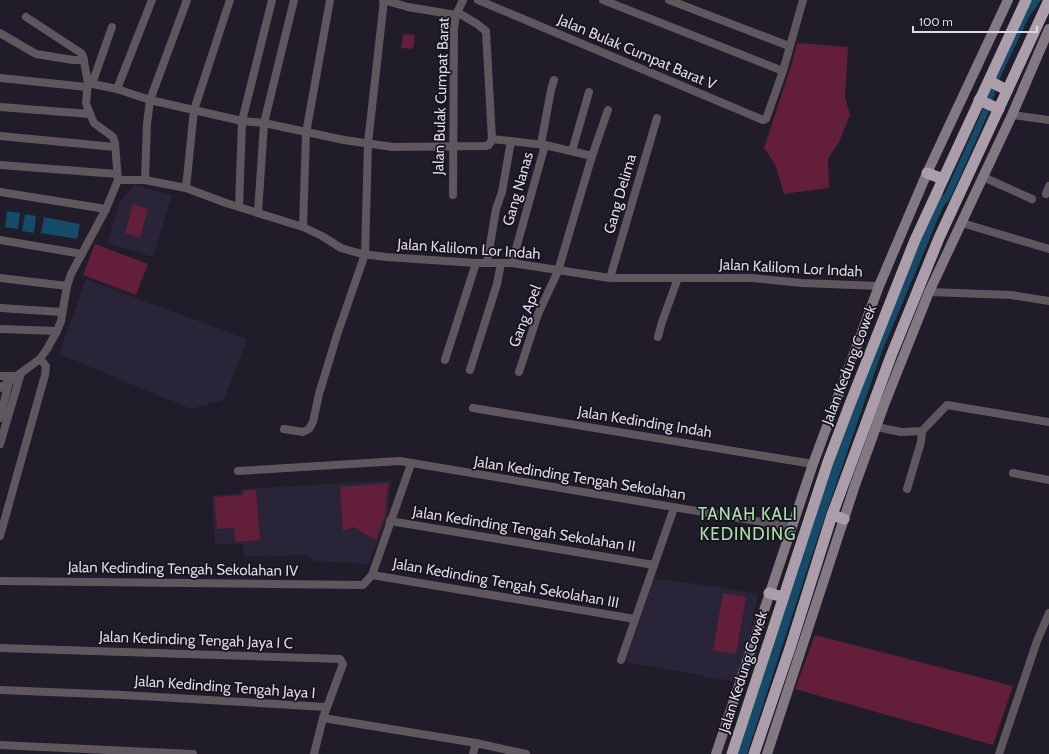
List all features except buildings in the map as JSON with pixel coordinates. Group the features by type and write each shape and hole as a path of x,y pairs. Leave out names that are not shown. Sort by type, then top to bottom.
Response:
{"highway":[{"name":"Jalan Kedung Cowek","path":"754,754 790,648 832,515 903,326 940,238 988,104 997,85 1026,0"},
{"name":"Jalan Kedung Cowek","path":"732,754 828,462 915,240 943,179 988,104 997,85 1049,0"},
{"path":"927,173 943,179"},
{"path":"832,515 844,519"},
{"path":"769,593 783,597"}],"main road":[{"name":"Jalan Kedung Cowek","path":"716,754 813,464 879,286 927,173 1008,0"},
{"path":"767,754 855,485 884,405 929,292 1012,115 1049,29"}],"street":[{"path":"116,89 152,0"},
{"path":"145,180 147,124 150,100 187,0"},
{"path":"186,188 194,110 230,0"},
{"path":"239,207 242,122 272,0"},
{"path":"258,213 264,123 294,0"},
{"path":"303,227 306,133 330,0"},
{"path":"0,78 89,85 116,89 150,100 242,122 264,123 306,133 368,143 393,147 486,146 489,145 492,139 486,31 477,24 456,13 408,6 383,0 368,143 365,254 319,394 313,422 309,429 303,432 284,429"},
{"name":"Jalan Bulak Cumpat Barat","path":"453,195 452,146 454,29 456,13 463,0"},
{"name":"Jalan Bulak Cumpat Barat V","path":"478,0 763,120 766,119 783,71"},
{"path":"603,0 783,71 803,0"},
{"path":"668,0 789,46"},
{"path":"26,16 81,53 84,60 89,85"},
{"path":"0,388 40,359 57,331 61,321 72,274 106,209 117,177 113,138 94,124 86,103 89,85 112,27"},
{"path":"0,33 36,54 73,60 84,60"},
{"name":"Gang Nanas","path":"512,263 543,145 551,90 554,80"},
{"path":"572,151 589,92"},
{"path":"0,107 90,114"},
{"name":"Gang Apel","path":"519,372 538,314 558,271 592,156 608,110"},
{"path":"1012,115 1049,120"},
{"name":"Gang Delima","path":"610,278 657,118"},
{"path":"0,136 115,147"},
{"path":"492,139 543,145 592,156"},
{"path":"487,263 496,209 502,192 512,141"},
{"name":"Jalan Kalilom Lor Indah","path":"0,165 145,180 186,188 239,207 303,227 322,236 341,248 386,257 476,263 512,263 610,278 752,278 802,283 879,286"},
{"path":"983,177 1032,198"},
{"path":"1046,194 1049,186"},
{"path":"0,192 106,209"},
{"path":"962,223 1049,249"},
{"path":"0,240 82,254"},
{"path":"445,360 476,263"},
{"path":"470,370 497,284 501,263"},
{"path":"0,278 68,286"},
{"path":"658,336 678,278"},
{"path":"929,292 1011,295 1049,301"},
{"path":"0,308 62,312"},
{"path":"0,329 57,331"},
{"path":"0,536 47,370 46,366 40,359"},
{"path":"0,376 19,374"},
{"path":"0,444 19,374"},
{"path":"0,418 9,382"},
{"path":"907,489 921,442 922,431 947,405 1049,422"},
{"name":"Jalan Kedinding Indah","path":"473,408 813,464"},
{"path":"877,427 901,432 922,431"},
{"name":"Jalan Kedinding Tengah Sekolahan","path":"238,471 400,462 792,527"},
{"path":"372,575 411,464"},
{"path":"1013,473 1049,480"},
{"path":"621,660 674,508"},
{"name":"Jalan Kedinding Tengah Sekolahan II","path":"390,521 654,565"},
{"name":"Jalan Kedinding Tengah Sekolahan IV","path":"0,581 362,585 365,584 372,575"},
{"name":"Jalan Kedinding Tengah Sekolahan III","path":"372,575 635,619"},
{"path":"999,754 1037,641 1049,613"},
{"name":"Jalan Kedinding Tengah Jaya I C","path":"0,648 340,659 343,664 326,707"},
{"name":"Jalan Kedinding Tengah Jaya I","path":"0,690 123,695 326,707 323,718 476,743 526,754"},
{"path":"314,754 323,718"},
{"path":"474,754 476,743"},
{"path":"0,745 193,754"}],"shaded area":[{"path":"403,34 415,35 413,49 401,48"},
{"path":"797,43 848,47 845,97 850,115 839,142 828,159 829,188 784,194 775,164 764,148 792,63"},
{"path":"135,185 172,195 153,257 107,243 120,201"},
{"path":"133,204 148,209 140,238 125,233"},
{"path":"95,244 148,264 136,295 83,275"},
{"path":"86,279 247,339 224,400 191,409 59,354"},
{"path":"391,480 388,518 368,564 313,561 307,555 244,557 243,544 215,544 212,496 240,493 242,489"},
{"path":"388,483 385,516 376,540 354,527 343,531 340,487"},
{"path":"256,490 260,540 235,542 234,528 217,529 214,497 243,495 243,491"},
{"path":"654,579 678,581 758,594 749,639 737,682 625,662"},
{"path":"723,593 746,597 736,654 713,650"},
{"path":"815,635 1013,686 993,745 795,689"}],"water":[{"path":"1030,0 1041,0 1029,17 999,80 988,114 950,199 943,207 881,354 818,537 747,754 735,754 849,417 940,193 944,195 982,111 994,77"},
{"path":"7,211 20,213 18,229 5,227"},
{"path":"25,214 36,216 34,233 22,231"},
{"path":"44,217 80,224 77,239 41,233"}],"district":[{"name":"TANAH KALI KEDINDING","path":"748,524"}]}
